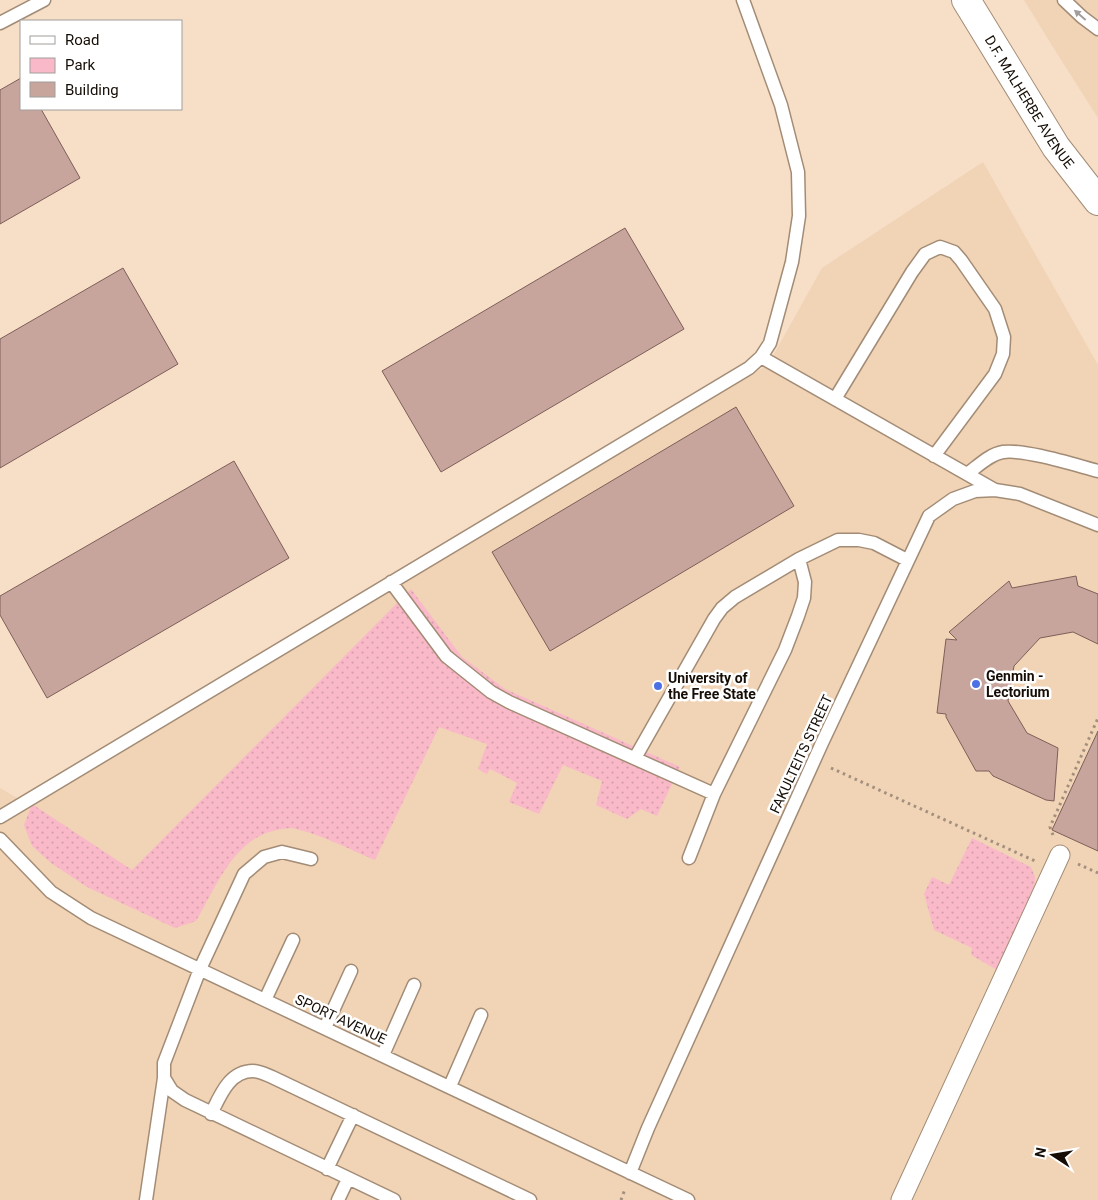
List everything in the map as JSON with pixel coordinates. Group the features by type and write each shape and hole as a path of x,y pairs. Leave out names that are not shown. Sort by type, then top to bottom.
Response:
{"street":[{"name":"D.F. MALHERBE AVENUE","path":"966,0 1056,147 1098,201"},
{"path":"901,1200 1057,862"}],"lane":[{"path":"0,23 44,0"},
{"path":"0,817 749,368 760,358 770,343 792,262 799,216 798,172 781,105 743,0"},
{"path":"1064,0 1098,29"},
{"path":"835,399 912,272 925,254 940,247 954,252 995,308 1004,337 1003,354 995,374 934,456"},
{"path":"760,358 995,490"},
{"path":"968,474 992,456 1003,452 1023,453 1098,471"},
{"name":"FAKULTEITS STREET","path":"630,1173 648,1128 814,761 929,516 954,499 975,491 995,490 1020,494 1098,525"},
{"path":"635,758 714,620 722,608 735,597 799,559 838,540 859,540 874,543 907,560"},
{"path":"689,858 714,794 785,650 798,616 804,598 805,582 799,559"},
{"path":"391,582 446,656 491,692 509,702 714,794"},
{"name":"SPORT AVENUE","path":"0,839 51,892 91,918 688,1200"},
{"path":"146,1200 164,1078 164,1064 200,968 244,874 264,857 282,852 311,859"},
{"path":"265,1000 293,940"},
{"path":"325,1028 351,971"},
{"path":"383,1055 414,985"},
{"path":"450,1086 482,1015"},
{"path":"211,1114 227,1083 240,1074 254,1071 272,1077 530,1200"},
{"path":"164,1078 172,1091 211,1114 394,1200"},
{"path":"327,1169 353,1115"},
{"path":"338,1200 348,1179"}],"path":[{"path":"1057,862 1050,827 1098,718"},
{"path":"814,761 1057,862"}],"shaded area":[{"path":"1024,0 1098,0 1098,118 1053,47"},
{"name":"University of the Free State","path":"983,162 1098,365 1098,1200 0,1200 0,788 17,798 50,784 405,580 768,365 822,268"}],"green space":[{"path":"411,589 462,657 505,689 680,767 657,816 641,809 627,819 596,805 602,781 563,765 539,814 509,802 517,783 490,769 487,774 478,769 487,744 439,727 375,860 324,838 292,828 262,835 238,853 228,866 196,921 175,928 87,887 51,863 32,846 24,825 32,804 132,870"},
{"path":"972,838 1031,867 1035,877 1034,893 999,971 971,955 972,948 934,930 924,894 932,877 949,885"}],"building":[{"path":"20,79 20,110 42,110 80,178 0,224 0,90"},
{"path":"625,228 684,329 441,472 382,371"},
{"path":"123,268 178,364 0,468 0,339"},
{"path":"736,407 794,506 550,651 492,552"},
{"path":"234,461 289,558 47,698 0,615 0,596"},
{"name":"Genmin - Lectorium","path":"1076,576 1078,586 1098,594 1098,644 1073,632 1040,638 1014,666 1008,701 1027,733 1058,748 1054,801 1046,800 993,776 989,771 976,771 946,714 937,713 946,639 957,640 949,632 1009,581 1012,588"},
{"path":"1098,731 1098,851 1052,830"}],"place":[{"name":"Genmin - Lectorium","path":"976,684"},
{"name":"University of the Free State","path":"658,686"}]}
